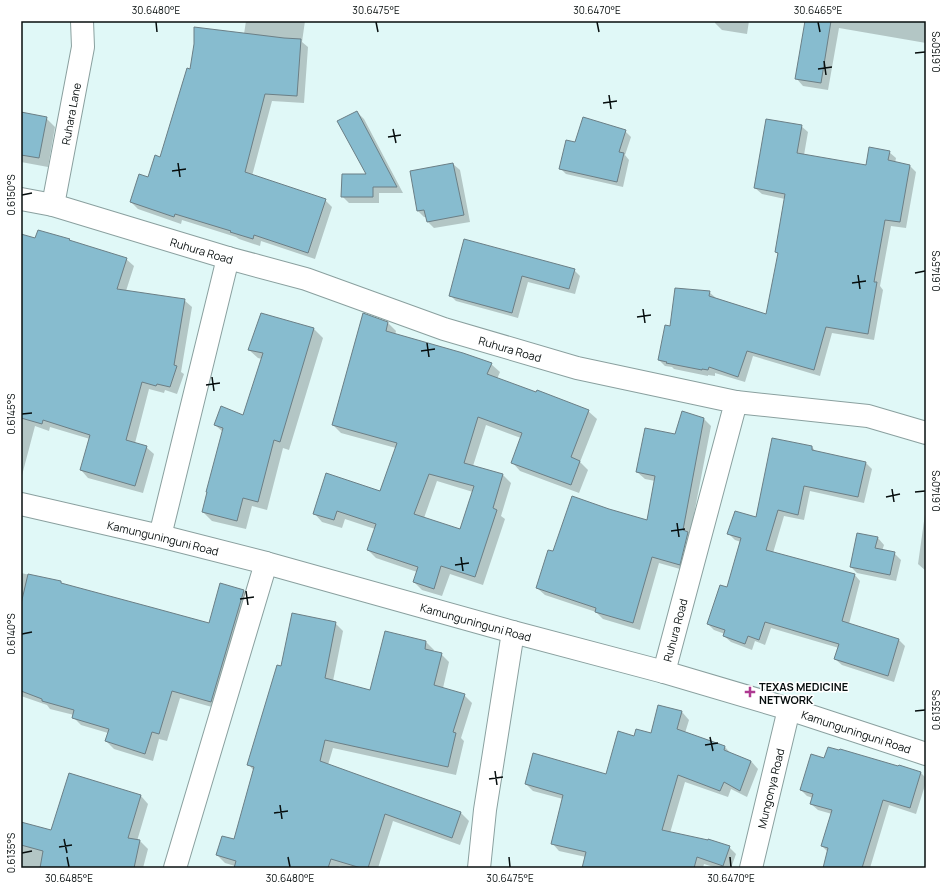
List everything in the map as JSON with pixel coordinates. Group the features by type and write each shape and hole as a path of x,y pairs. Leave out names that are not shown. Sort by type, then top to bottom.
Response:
{"street":[{"name":"Ruhara Lane","path":"53,205 83,47 82,21"},
{"name":"Ruhura Road","path":"21,198 53,205 228,258 306,279 444,329 577,368 736,402 664,672"},
{"path":"160,536 228,258"},
{"path":"736,402 868,416 926,433"},
{"name":"Kamunguninguni Road","path":"21,504 160,536 266,563 513,632 664,672 789,709 926,754"},
{"path":"175,868 266,563"},
{"path":"479,868 485,810 513,632"},
{"name":"Mungonya Road","path":"751,868 789,709"}],"building":[{"path":"805,21 831,21 821,83 795,79"},
{"path":"194,27 301,39 297,96 265,94 245,172 326,199 308,253 254,235 253,239 175,214 174,217 130,202 139,174 148,177 155,155 160,157 187,68 190,69 194,44"},
{"path":"357,111 397,187 373,187 373,197 341,197 342,174 366,174 337,121"},
{"path":"21,112 47,117 39,158 21,155"},
{"path":"583,117 626,130 619,152 624,153 617,182 559,169 566,140 575,142"},
{"path":"766,119 802,125 797,153 866,165 869,147 890,151 888,160 910,165 900,222 885,220 874,282 877,282 868,334 826,327 814,370 747,351 738,377 709,367 708,370 702,370 658,360 665,325 670,326 675,288 710,291 709,296 766,314 778,253 775,252 785,194 754,188"},
{"path":"453,163 464,215 427,222 424,210 417,211 410,171"},
{"path":"38,230 127,258 117,289 185,299 174,365 177,366 170,387 157,384 156,386 142,382 126,440 147,446 135,486 80,470 90,435 43,420 42,424 21,418 21,234 35,238"},
{"path":"464,239 575,269 569,289 522,276 512,313 449,296"},
{"path":"261,313 314,328 280,442 274,440 258,502 243,498 237,521 202,512 223,428 214,425 221,406 243,415 263,353 248,350"},
{"path":"363,313 388,322 386,331 492,363 487,374 536,392 537,390 589,410 571,457 580,461 571,485 511,463 522,433 478,417 464,463 503,474 493,508 497,510 475,577 441,566 434,589 413,582 418,567 367,550 376,524 337,511 334,520 313,514 326,473 380,491 397,443 332,425","holes":["429,474 474,486 460,529 414,514"]},
{"path":"682,411 704,418 683,530 688,532 680,565 652,557 633,623 595,612 596,608 536,588 548,550 553,551 572,496 647,520 655,476 636,472 645,428 675,434"},
{"path":"772,438 812,446 812,450 866,462 858,497 804,486 798,515 778,510 766,550 855,574 842,621 899,639 888,676 834,659 839,644 765,622 759,640 748,636 745,644 723,636 725,630 707,624 720,585 727,587 741,538 727,534 735,511 756,517"},
{"path":"857,533 878,537 875,548 895,552 890,575 850,567"},
{"path":"28,574 61,581 61,583 209,623 220,583 244,590 211,702 172,691 159,734 152,732 145,754 105,741 109,729 72,718 74,710 42,701 42,699 21,691 21,604"},
{"path":"292,613 336,622 325,678 370,690 385,631 426,641 425,649 442,653 434,685 465,694 453,732 456,733 448,767 325,740 320,761 461,812 452,838 385,814 368,868 361,868 331,859 328,868 234,868 236,861 216,855 222,836 234,839 254,767 247,765 277,665 281,666"},
{"path":"658,705 682,711 677,729 725,746 724,750 751,761 740,791 724,782 720,791 678,775 662,830 708,839 730,846 723,866 697,857 694,868 582,868 586,852 551,844 563,795 525,784 533,753 606,774 618,731 634,736 636,729 651,733"},
{"path":"828,747 921,772 910,808 883,800 862,868 823,868 828,848 821,846 832,810 810,804 813,794 800,790 811,754 824,758"},
{"path":"69,773 141,795 128,838 140,840 134,868 40,868 43,851 21,845 21,822 51,830"}],"place":[{"name":"TEXAS MEDICINE NETWORK","path":"750,692"}]}
